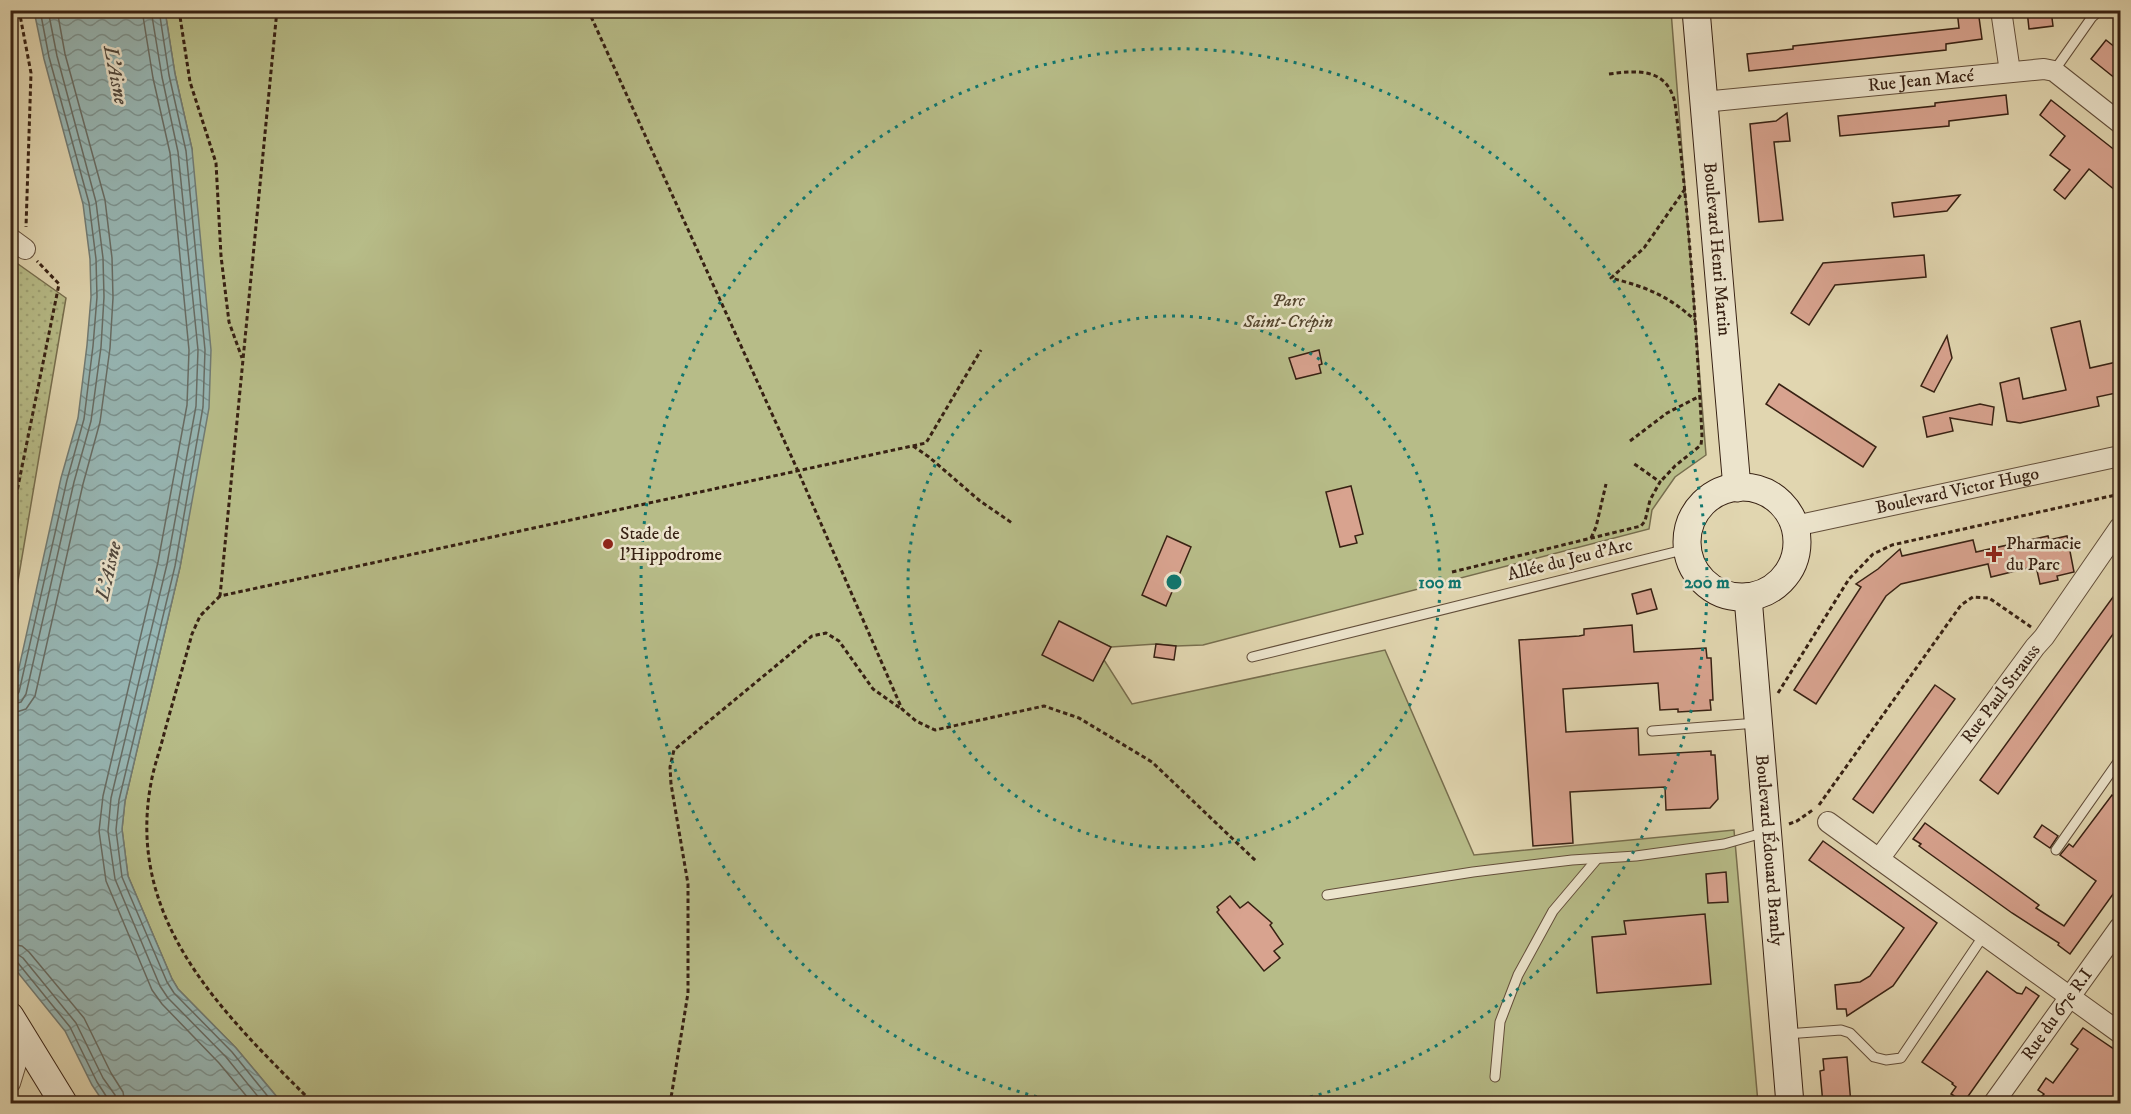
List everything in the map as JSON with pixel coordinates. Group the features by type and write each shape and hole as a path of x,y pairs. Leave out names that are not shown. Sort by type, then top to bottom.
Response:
{"street":[{"name":"Boulevard Henri Martin","path":"1696,10 1737,488"},
{"path":"2001,10 2010,72"},
{"name":"Rue Jean Macé","path":"1703,102 2010,72 2044,69 2054,71"},
{"path":"2054,71 2121,123"},
{"name":"Boulevard Victor Hugo","path":"1795,526 2121,456"},
{"path":"1737,488 1760,490 1776,499 1789,513 1795,526 1797,548 1792,565 1782,580 1768,591 1748,597 1733,597 1717,591 1702,580 1692,566 1687,549 1688,530 1695,513 1707,499 1724,490 1737,488"},
{"name":"Rue Paul Strauss","path":"1879,860 2044,637 2121,527"},
{"name":"Boulevard Édouard Branly","path":"1748,597 1790,1104"},
{"path":"1828,822 2121,1033"},
{"name":"Rue du 67e R.I","path":"1993,1104 2121,927"},
{"path":"10,1016 63,1104"},
{"path":"13,1061 45,1104"}],"lane":[{"path":"2054,71 2092,17 2100,10"},
{"name":"Allée du Jeu d'Arc","path":"1252,657 1687,549"},
{"path":"1652,730 1760,723"},
{"path":"2056,850 2121,759"},
{"path":"1327,894 1473,872 1636,856 1724,844 1768,831"},
{"path":"1495,1077 1500,1022 1518,975 1553,911 1597,859"},
{"path":"1784,1034 1841,1029 1850,1033 1874,1057 1901,1058 1984,935"}],"path":[{"path":"10,526 59,284 18,244 31,73 19,10"},
{"path":"179,10 190,82 216,163 221,256 229,322 243,359"},
{"path":"220,596 277,10"},
{"path":"588,10 798,471 902,709"},
{"path":"1452,572 1641,526 1645,521 1650,500 1660,482 1675,466 1701,445 1696,322 1686,188 1672,91 1664,81 1642,72 1609,74"},
{"path":"1686,188 1644,248 1611,278 1635,284 1666,297 1696,322"},
{"path":"314,1104 239,1029 210,993 174,938 162,912 151,870 147,829 151,783 192,634 200,615 220,596 926,443 981,350"},
{"path":"1630,441 1668,413 1700,396"},
{"path":"913,446 980,501 1012,523"},
{"path":"1633,463 1660,482"},
{"path":"1591,538 1596,527 1606,484"},
{"path":"1757,695 1779,693 1849,579 1873,554 1892,545 2121,494"},
{"path":"1768,831 1797,821 1821,804 1961,605 1973,597 1989,598 2044,637"},
{"path":"670,1104 688,993 688,884 670,784 670,767 674,750 812,636 826,633 838,641 873,689 916,721 935,730 1044,706 1079,718 1152,762 1256,861"}],"green space":[{"name":"Stade de l'Hippodrome","path":"165,11 1671,11 1706,455 1675,477 1652,510 1649,529 1203,645 1156,644 1111,647 1090,638 1132,704 1385,650 1474,855 1734,830 1758,1103 282,1103 236,1048 178,989 172,979 128,876 122,829 125,801 180,567 188,522 192,149 175,74"},
{"path":"11,259 66,298 11,622"}],"water":[{"name":"L'Aisne","path":"34,11 165,11 175,74 192,149 211,350 209,408 180,567 125,801 122,829 128,876 172,979 178,989 236,1048 282,1103 104,1103 92,1085 65,1031 11,964 11,704 61,478 78,418 91,297 90,259 83,204 44,59"}],"building":[{"path":"1957,10 1978,10 1982,39 1946,44 1946,50 1749,71 1747,54 1793,49 1793,46 1959,28"},
{"path":"2027,10 2051,10 2053,26 2029,29"},
{"path":"2106,40 2121,52 2121,83 2091,59"},
{"path":"2006,95 2008,114 1949,121 1949,126 1840,136 1838,116 1935,106 1935,103"},
{"path":"2051,100 2121,155 2121,195 2089,169 2065,199 2054,190 2070,170 2050,155 2065,136 2040,115"},
{"path":"1787,113 1790,141 1774,142 1783,220 1759,222 1750,124 1776,121"},
{"path":"1960,195 1947,211 1894,217 1892,203"},
{"path":"1924,255 1926,277 1835,285 1809,325 1791,313 1823,263"},
{"path":"2080,321 2090,368 2121,361 2121,392 2097,397 2099,406 2020,423 2007,421 2000,383 2019,378 2023,399 2066,390 2051,328"},
{"path":"1947,336 1952,358 1934,392 1921,386"},
{"path":"1319,350 1321,373 1296,379 1289,358"},
{"path":"1779,384 1876,447 1863,467 1766,404"},
{"path":"1980,404 1994,407 1992,425 1950,418 1953,431 1927,437 1923,417"},
{"path":"1351,486 1363,534 1355,536 1357,543 1340,547 1326,492"},
{"path":"1167,536 1191,547 1166,606 1142,595"},
{"path":"2048,536 2049,540 2067,536 2074,572 2057,576 2058,580 2040,584 2036,566 1991,577 1988,564 1901,584 1886,596 1816,704 1794,690 1861,587 1856,584 1878,569 1900,549 1902,556 1973,540 1976,552"},
{"path":"2121,586 2121,623 1998,794 1980,780"},
{"path":"1651,589 1657,609 1637,614 1632,594"},
{"path":"1059,621 1111,647 1093,681 1042,655"},
{"path":"1632,625 1634,652 1706,648 1707,658 1711,658 1713,700 1710,700 1711,710 1678,712 1678,709 1660,710 1658,683 1563,689 1566,732 1638,728 1639,755 1711,751 1711,755 1715,755 1718,799 1710,808 1666,810 1665,787 1570,792 1573,843 1533,846 1519,640 1579,636 1584,635 1584,629"},
{"path":"1156,644 1176,646 1174,660 1154,657"},
{"path":"1935,685 1955,699 1873,813 1853,799"},
{"path":"2112,795 2121,801 2121,883 2070,954 2058,945 2059,943 2012,913 1919,846 1921,844 1913,839 1925,823 2039,905 2036,908 2064,926 2096,881 2060,855 2069,844 2073,847"},
{"path":"2042,825 2058,836 2050,848 2034,837"},
{"path":"1823,841 1937,923 1893,986 1847,1016 1846,1009 1837,1009 1835,985 1860,982 1870,976 1904,928 1809,860"},
{"path":"1726,872 1728,902 1708,903 1706,874"},
{"path":"1230,896 1240,908 1248,902 1272,923 1270,925 1283,944 1274,951 1280,958 1264,971 1217,912 1219,910 1217,907"},
{"path":"1705,914 1711,984 1597,993 1592,937 1626,934 1624,921"},
{"path":"1987,971 2017,993 2022,994 2026,987 2039,996 1964,1102 1951,1094 1956,1087 1953,1083 1922,1062"},
{"path":"2083,1028 2121,1054 2121,1104 2050,1104 2041,1097 2044,1094 2038,1090 2046,1078 2053,1083 2078,1049 2071,1044"},
{"path":"1847,1057 1851,1104 1823,1104 1820,1071 1824,1070 1823,1059"}],"place":[{"name":"Stade de l'Hippodrome","path":"608,544"},
{"name":"Pharmacie du Parc","path":"1994,554"}],"park label":[{"name":"Parc Saint-Crépin","path":"1288,311"}]}
